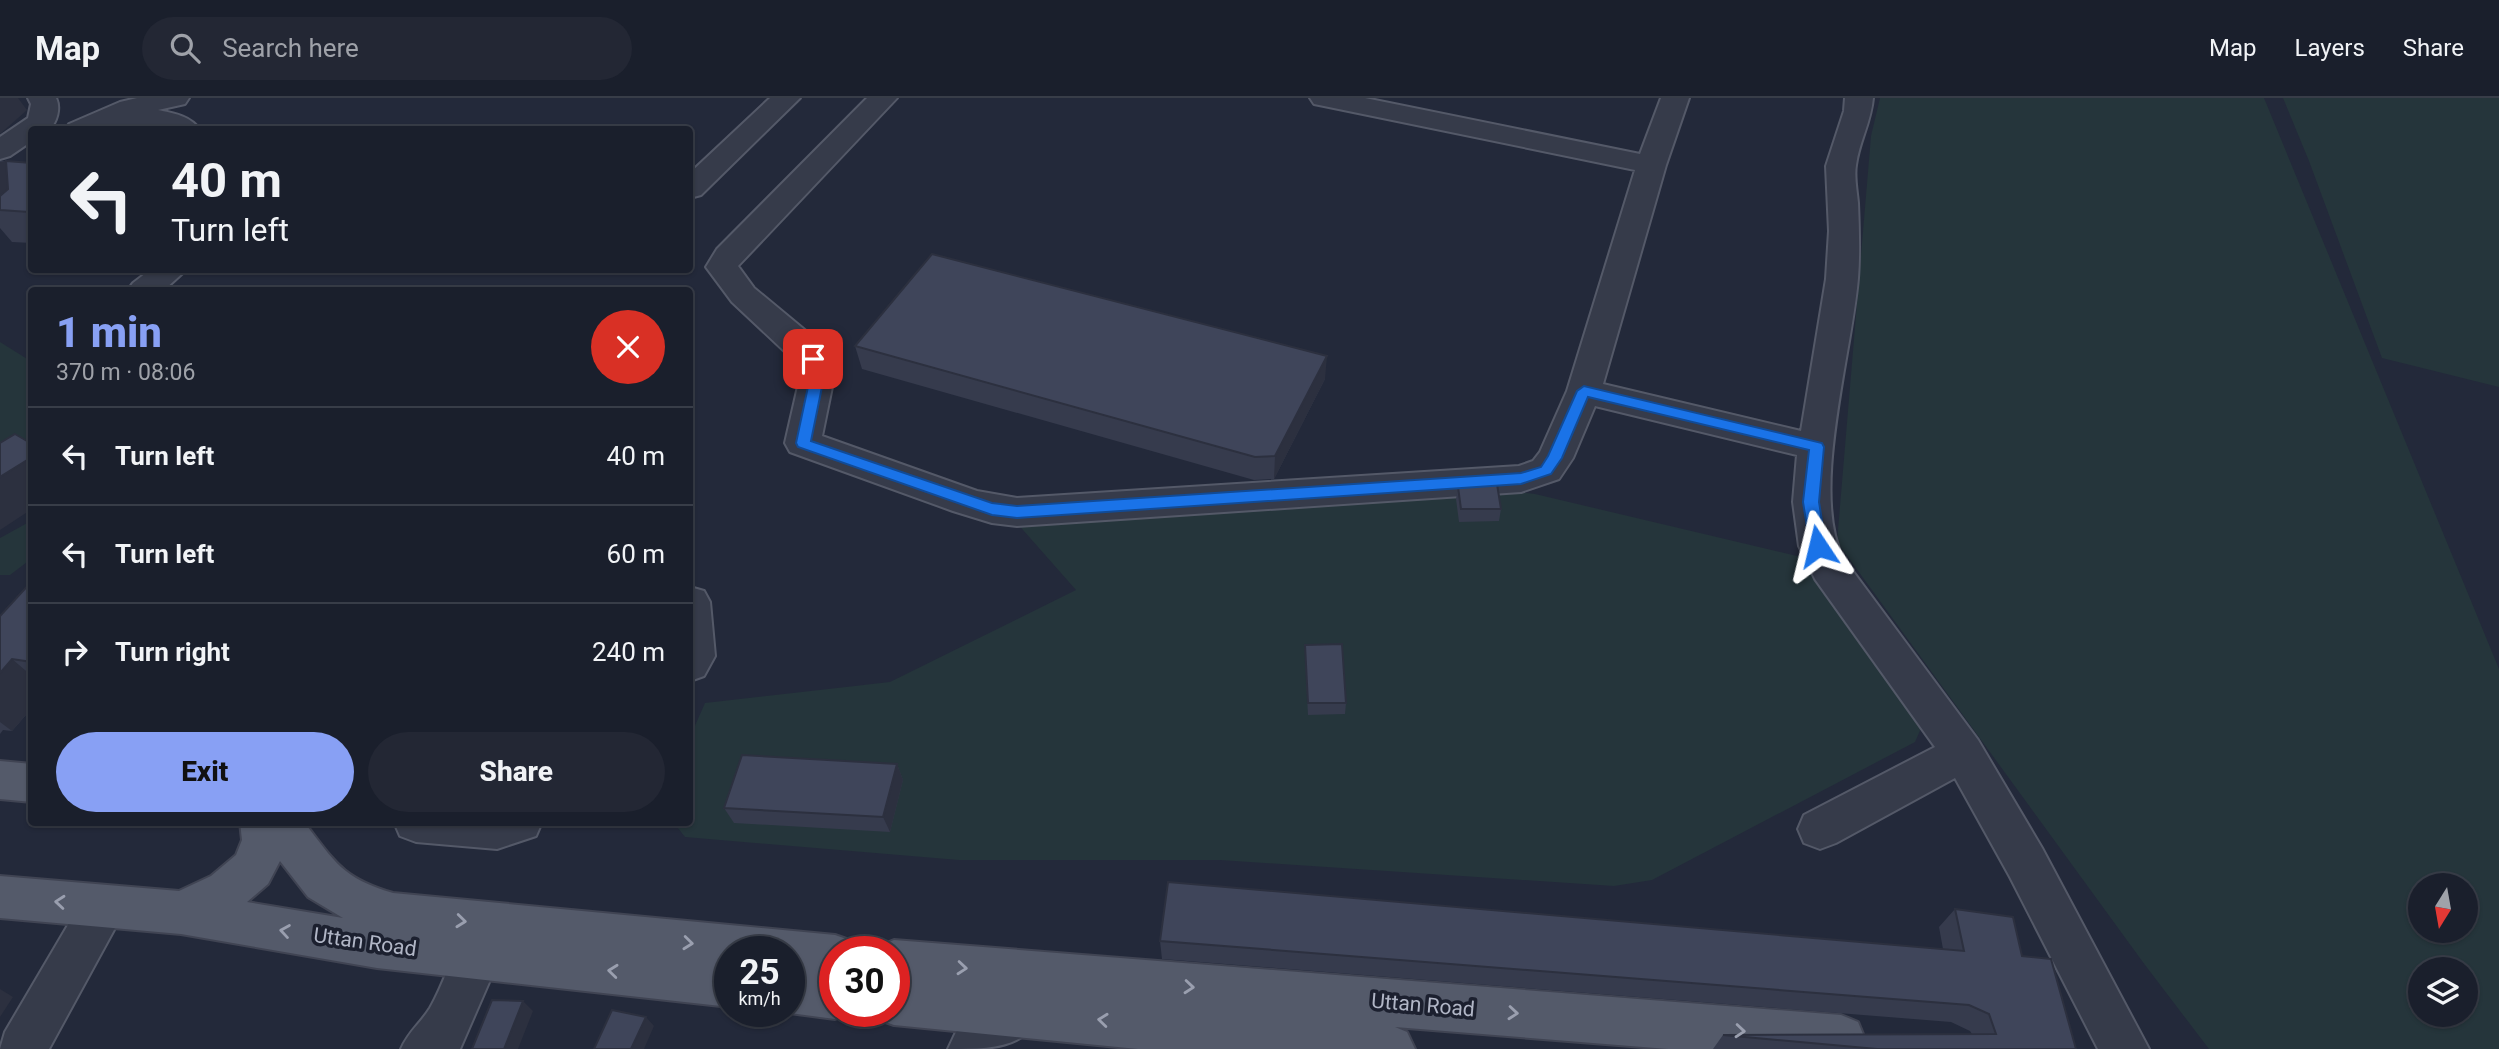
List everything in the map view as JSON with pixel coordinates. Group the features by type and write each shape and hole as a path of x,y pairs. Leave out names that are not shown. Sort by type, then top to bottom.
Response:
{"main road":[{"path":"0,780 28,783"},
{"path":"181,914 223,894 250,874 263,852 263,826"},
{"name":"Uttan Road","path":"279,826 317,877 347,900 393,914 714,946"},
{"name":"Uttan Road","path":"0,897 181,914 377,946 714,982"},
{"name":"Uttan Road","path":"910,964 1820,1043 1885,1043"},
{"path":"910,1003 1390,1049"}],"street":[{"path":"34,126 41,121 45,104 42,98"},
{"path":"693,186 786,98"},
{"path":"883,98 728,256 722,267 743,295 800,344 813,359 816,382 803,443 966,501 992,509 1017,512 1508,480 1546,470 1555,458 1584,391 1650,164 1675,98"},
{"path":"1324,98 1650,164"},
{"path":"1859,98 1858,111 1841,166 1844,231 1842,279 1816,447 1811,502 1818,546 1829,568 1926,698 1963,753 2124,1049"},
{"path":"88,126 130,108 161,100"},
{"path":"120,126 128,121 149,117 157,117 177,126"},
{"path":"0,150 28,130"},
{"path":"0,161 28,163"},
{"path":"148,287 166,273"},
{"path":"1584,391 1816,447"},
{"path":"693,634 693,659"},
{"path":"1820,829 1963,753"},
{"path":"463,826 498,829 507,826"},
{"path":"22,1049 104,906"},
{"path":"426,1049 444,1031 476,957"},
{"path":"973,1049 1020,1013"}],"shaded area":[{"path":"1880,98 2264,98 2499,669 2499,1049 2209,1049 1837,542 1871,136"},
{"path":"2283,98 2499,98 2499,387 2382,358"},
{"path":"0,342 28,360 28,452 0,469"},
{"path":"1485,488 1535,494 1810,559 1922,726 1915,742 1652,880 1614,886 1220,860 959,860 685,837 676,826 693,826 693,730 705,703 890,682 1076,590 1016,522"},
{"path":"28,523 28,561 10,575 0,575 0,538"}],"building":[{"path":"6,161 28,163 28,212 0,210 0,196 8,189"},
{"path":"932,254 1327,356 1275,456 1255,457 855,346"},
{"path":"15,434 28,442 28,460 0,477 0,443"},
{"path":"1497,484 1501,509 1461,509 1458,487"},
{"path":"28,585 28,661 12,659 0,673 0,616"},
{"path":"1342,644 1346,703 1308,703 1305,645"},
{"path":"742,755 897,764 883,817 724,808"},
{"path":"1168,882 1964,951 1955,909 2013,917 2022,956 2051,959 2076,1049 1877,1049 1723,1035 1996,1034 1989,1014 1969,1005 1160,941"},
{"path":"492,1000 523,1001 504,1049 472,1049"},
{"path":"612,1010 646,1017 631,1049 594,1049"}],"route":[{"path":"813,359 816,382 803,443 992,509 1017,512 1521,478 1546,470 1555,458 1584,391 1816,447 1811,502 1818,546"}]}
